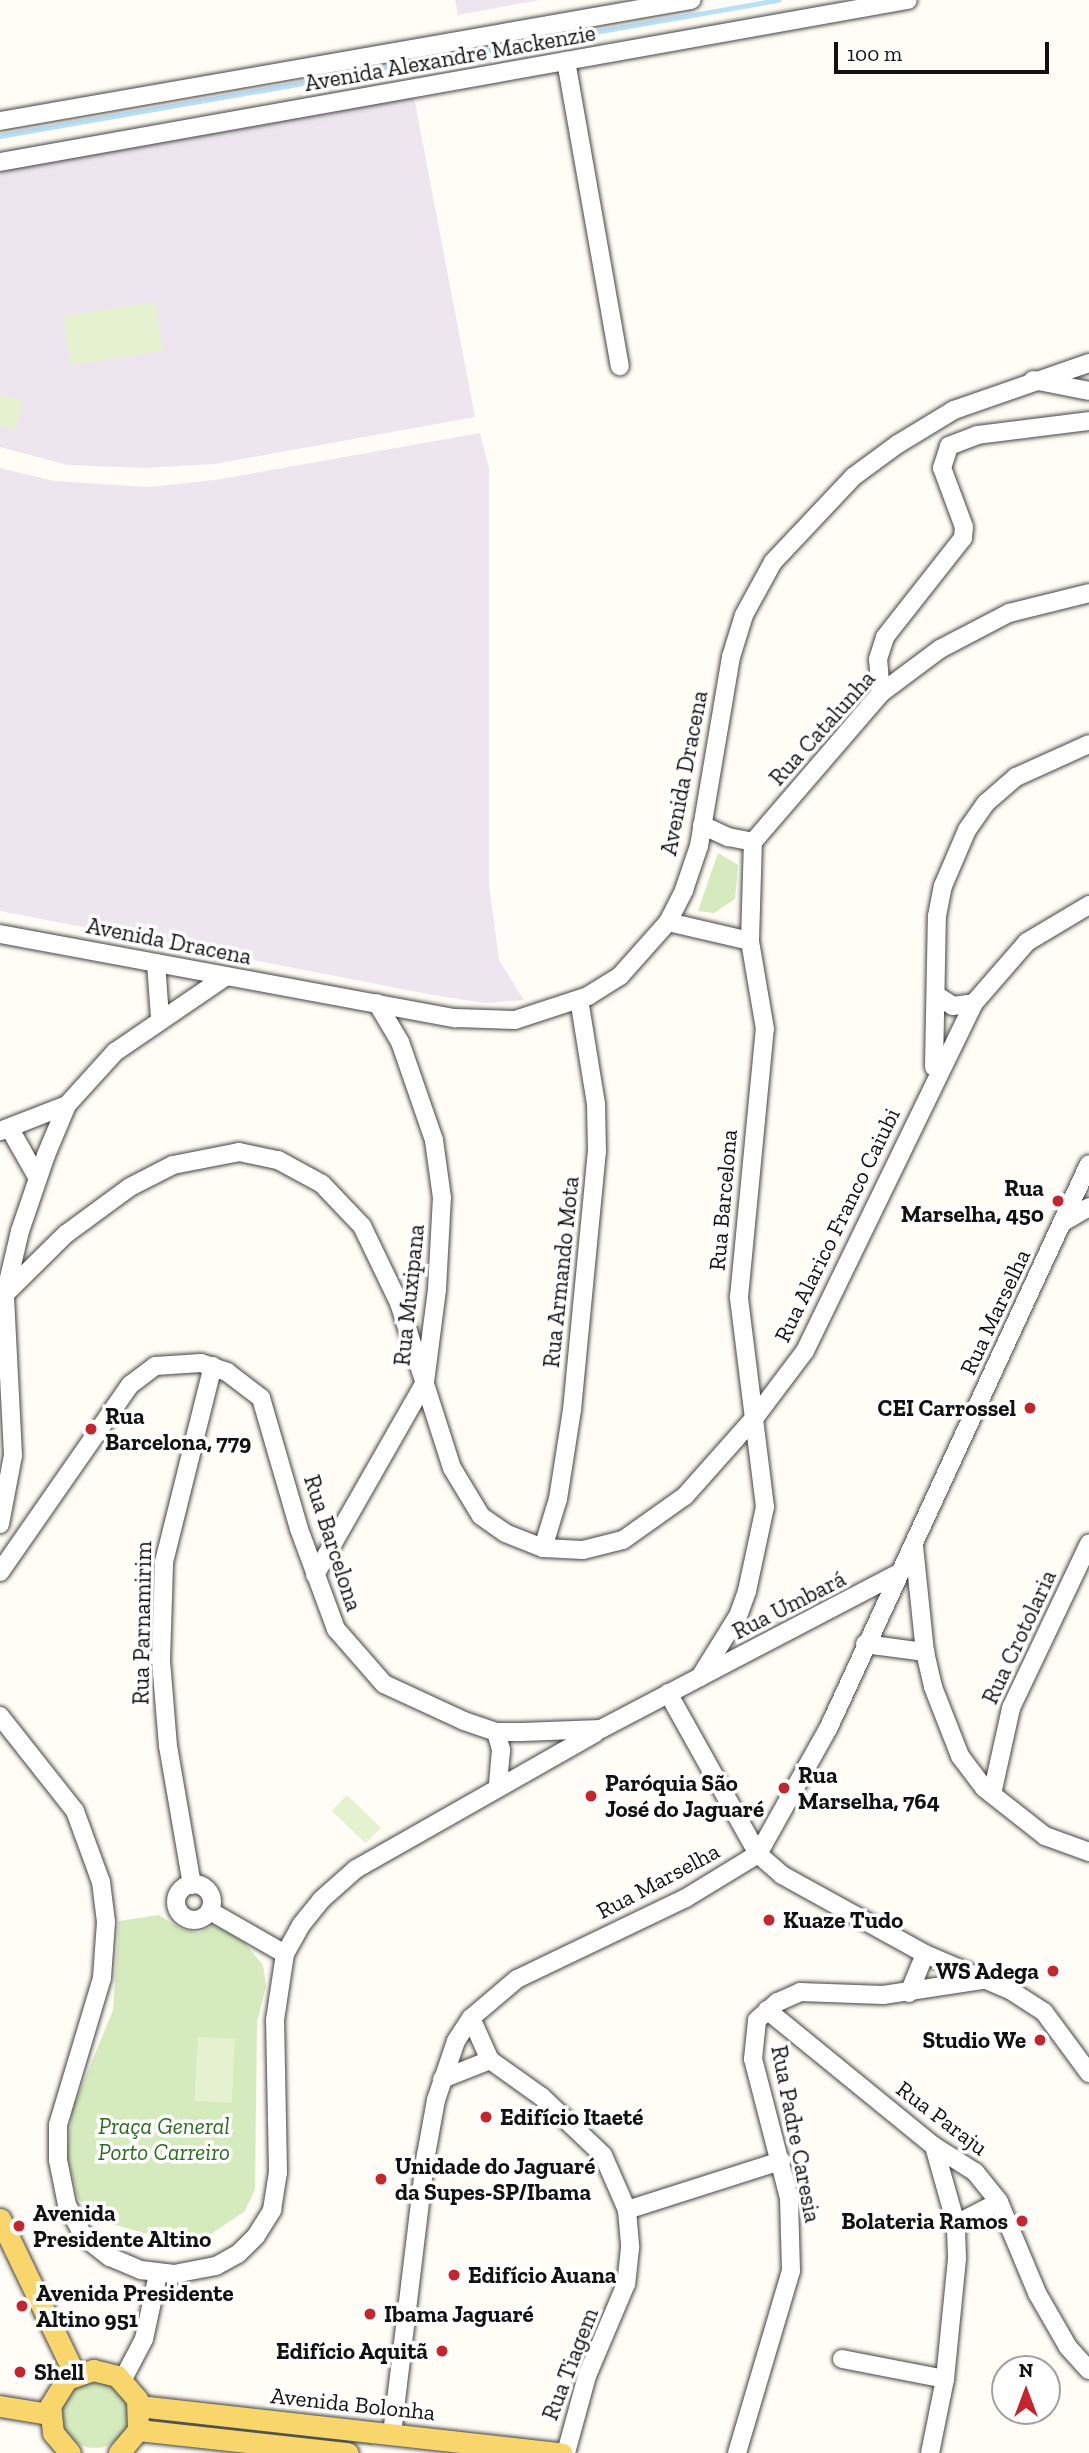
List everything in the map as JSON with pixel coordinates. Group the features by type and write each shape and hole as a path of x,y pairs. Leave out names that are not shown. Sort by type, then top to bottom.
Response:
{"main road":[{"path":"0,2219 75,2375"},
{"path":"70,2453 53,2432 49,2414 56,2391 75,2375 99,2370 122,2379 139,2406 138,2430 119,2453"},
{"path":"0,2406 49,2414"},
{"name":"Avenida Bolonha","path":"139,2406 564,2453"},
{"path":"138,2430 348,2453"}],"street":[{"name":"Avenida Alexandre Mackenzie","path":"0,121 691,0"},
{"name":"Avenida Alexandre Mackenzie","path":"0,162 566,61 845,6 908,0"},
{"path":"566,61 620,366"},
{"name":"Avenida Dracena","path":"0,933 455,1018 515,1020 579,999 620,976 668,922 688,879 702,825 731,657 744,615 773,562 853,477 898,444 954,410 1032,380 1089,363"},
{"path":"1032,380 1089,391"},
{"path":"881,693 878,659 885,637 963,538 962,521 942,468 949,446 977,435 1089,421"},
{"name":"Rua Catalunha","path":"753,842 881,693 976,628 1048,601 1089,593"},
{"path":"933,1085 937,916 943,886 967,830 986,803 1016,777 1089,744"},
{"path":"702,825 727,837 753,842"},
{"name":"Rua Barcelona","path":"0,1572 130,1385 155,1366 184,1362 213,1366 249,1385 261,1398 315,1575 336,1629 384,1685 437,1711 496,1731 601,1729 700,1677 738,1616 761,1541 765,1507 756,1416 739,1297 765,1028 750,941 753,842"},
{"name":"Rua Alarico Franco Caiubi","path":"3,1297 41,1255 130,1187 189,1159 258,1153 316,1180 362,1226 399,1303 441,1442 463,1492 481,1516 505,1533 543,1548 603,1547 640,1532 685,1496 756,1416 805,1351 974,1003 1027,942 1089,905"},
{"path":"668,922 750,941"},
{"path":"156,963 160,1018"},
{"path":"0,1524 13,1455 3,1297 37,1177 67,1105 115,1052 160,1018 226,977"},
{"path":"936,995 953,1006 974,1003"},
{"name":"Rua Armando Mota","path":"543,1548 558,1499 572,1410 597,1152 596,1104 579,999"},
{"name":"Rua Muxipana","path":"315,1575 425,1382 443,1236 440,1177 430,1125 400,1042 377,1003"},
{"path":"37,1177 5,1130 67,1105"},
{"name":"Rua Marselha","path":"392,2434 426,2155 442,2079 456,2041 471,2018 517,1979 686,1898 758,1854 828,1729 865,1644 1065,1221 1089,1164"},
{"path":"1065,1221 1089,1207"},
{"name":"Rua Parnamirim","path":"192,1885 168,1746 161,1660 163,1562 213,1366"},
{"name":"Rua Crotolaria","path":"992,1794 1011,1708 1089,1544"},
{"path":"914,1545 925,1652 933,1687 960,1756 992,1794 1045,1836 1089,1852"},
{"name":"Rua Umbará","path":"700,1677 899,1573"},
{"path":"865,1644 925,1652"},
{"path":"668,1693 758,1854 782,1875 925,1954 1010,1990 1044,2012 1089,2073"},
{"path":"0,1716 75,1811 101,1882 106,1922 102,1978 63,2103 58,2160 75,2223 84,2237 110,2257 158,2274 216,2266 248,2245 272,2210 278,2173 272,2049 285,1954 301,1925 344,1878 601,1729"},
{"path":"496,1731 501,1750 498,1787"},
{"path":"192,1885 209,1892 210,1911 198,1919 181,1914 178,1896 192,1885"},
{"path":"210,1911 285,1954"},
{"path":"909,1993 925,1954"},
{"path":"767,2010 800,1992 909,1993 982,1980"},
{"name":"Rua Paraju","path":"767,2010 934,2146 975,2172 999,2202 1037,2293 1068,2347 1089,2370"},
{"name":"Rua Padre Caresia","path":"737,2453 791,2271 792,2221 781,2161 753,2059 754,2028 767,2010"},
{"name":"Rua Tiagem","path":"471,2018 490,2060 590,2138 614,2173 627,2210 630,2248 626,2284 587,2376 564,2453"},
{"path":"442,2079 490,2060"},
{"path":"930,2453 945,2379 956,2224 934,2146"},
{"path":"627,2210 781,2161"},
{"path":"956,2224 999,2202"},
{"path":"122,2379 144,2339 158,2274"},
{"path":"842,2359 945,2379"}],"shaded area":[{"path":"455,0 540,0 458,15"},
{"path":"414,97 475,417 215,464 143,468 67,465 0,447 0,169"},
{"path":"480,433 489,468 489,884 499,960 524,1000 484,1003 433,995 0,911 0,468 54,481 149,487 215,480"}],"green space":[{"path":"155,302 163,350 71,365 63,317"},
{"path":"0,395 22,400 16,429 0,426"},
{"path":"718,853 738,865 735,899 714,913 698,911"},
{"path":"347,1795 381,1828 366,1843 332,1811"},
{"name":"Praça General Porto Carreiro","path":"159,1915 181,1929 199,1933 214,1925 243,1941 263,1965 266,1986 257,2022 255,2189 245,2211 202,2240 151,2235 105,2222 78,2199 67,2154 72,2110 113,2010 119,1921"},
{"path":"198,2037 235,2039 232,2103 195,2101"},
{"path":"95,2380 108,2383 119,2390 126,2401 129,2414 126,2427 119,2438 108,2445 95,2448 82,2445 71,2438 64,2427 61,2414 64,2401 71,2390 82,2383"},
{"path":"166,2418 373,2440 372,2446 165,2424"}],"waterway":[{"path":"0,136 778,0"}],"place":[{"name":"Rua Marselha, 450","path":"1058,1201"},
{"name":"CEI Carrossel","path":"1030,1408"},
{"name":"Rua Barcelona, 779","path":"91,1429"},
{"name":"Rua Marselha, 764","path":"784,1788"},
{"name":"Paróquia São José do Jaguaré","path":"591,1796"},
{"name":"Kuaze Tudo","path":"769,1920"},
{"name":"WS Adega","path":"1053,1971"},
{"name":"Studio We","path":"1040,2040"},
{"name":"Edifício Itaeté","path":"486,2117"},
{"name":"Unidade do Jaguaré da Supes-SP/Ibama","path":"381,2179"},
{"name":"Bolateria Ramos","path":"1022,2221"},
{"name":"Avenida Presidente Altino","path":"19,2226"},
{"name":"Edifício Auana","path":"454,2275"},
{"name":"Avenida Presidente Altino 951","path":"22,2306"},
{"name":"Ibama Jaguaré","path":"370,2314"},
{"name":"Edifício Aquitã","path":"442,2351"},
{"name":"Shell","path":"20,2372"}]}
